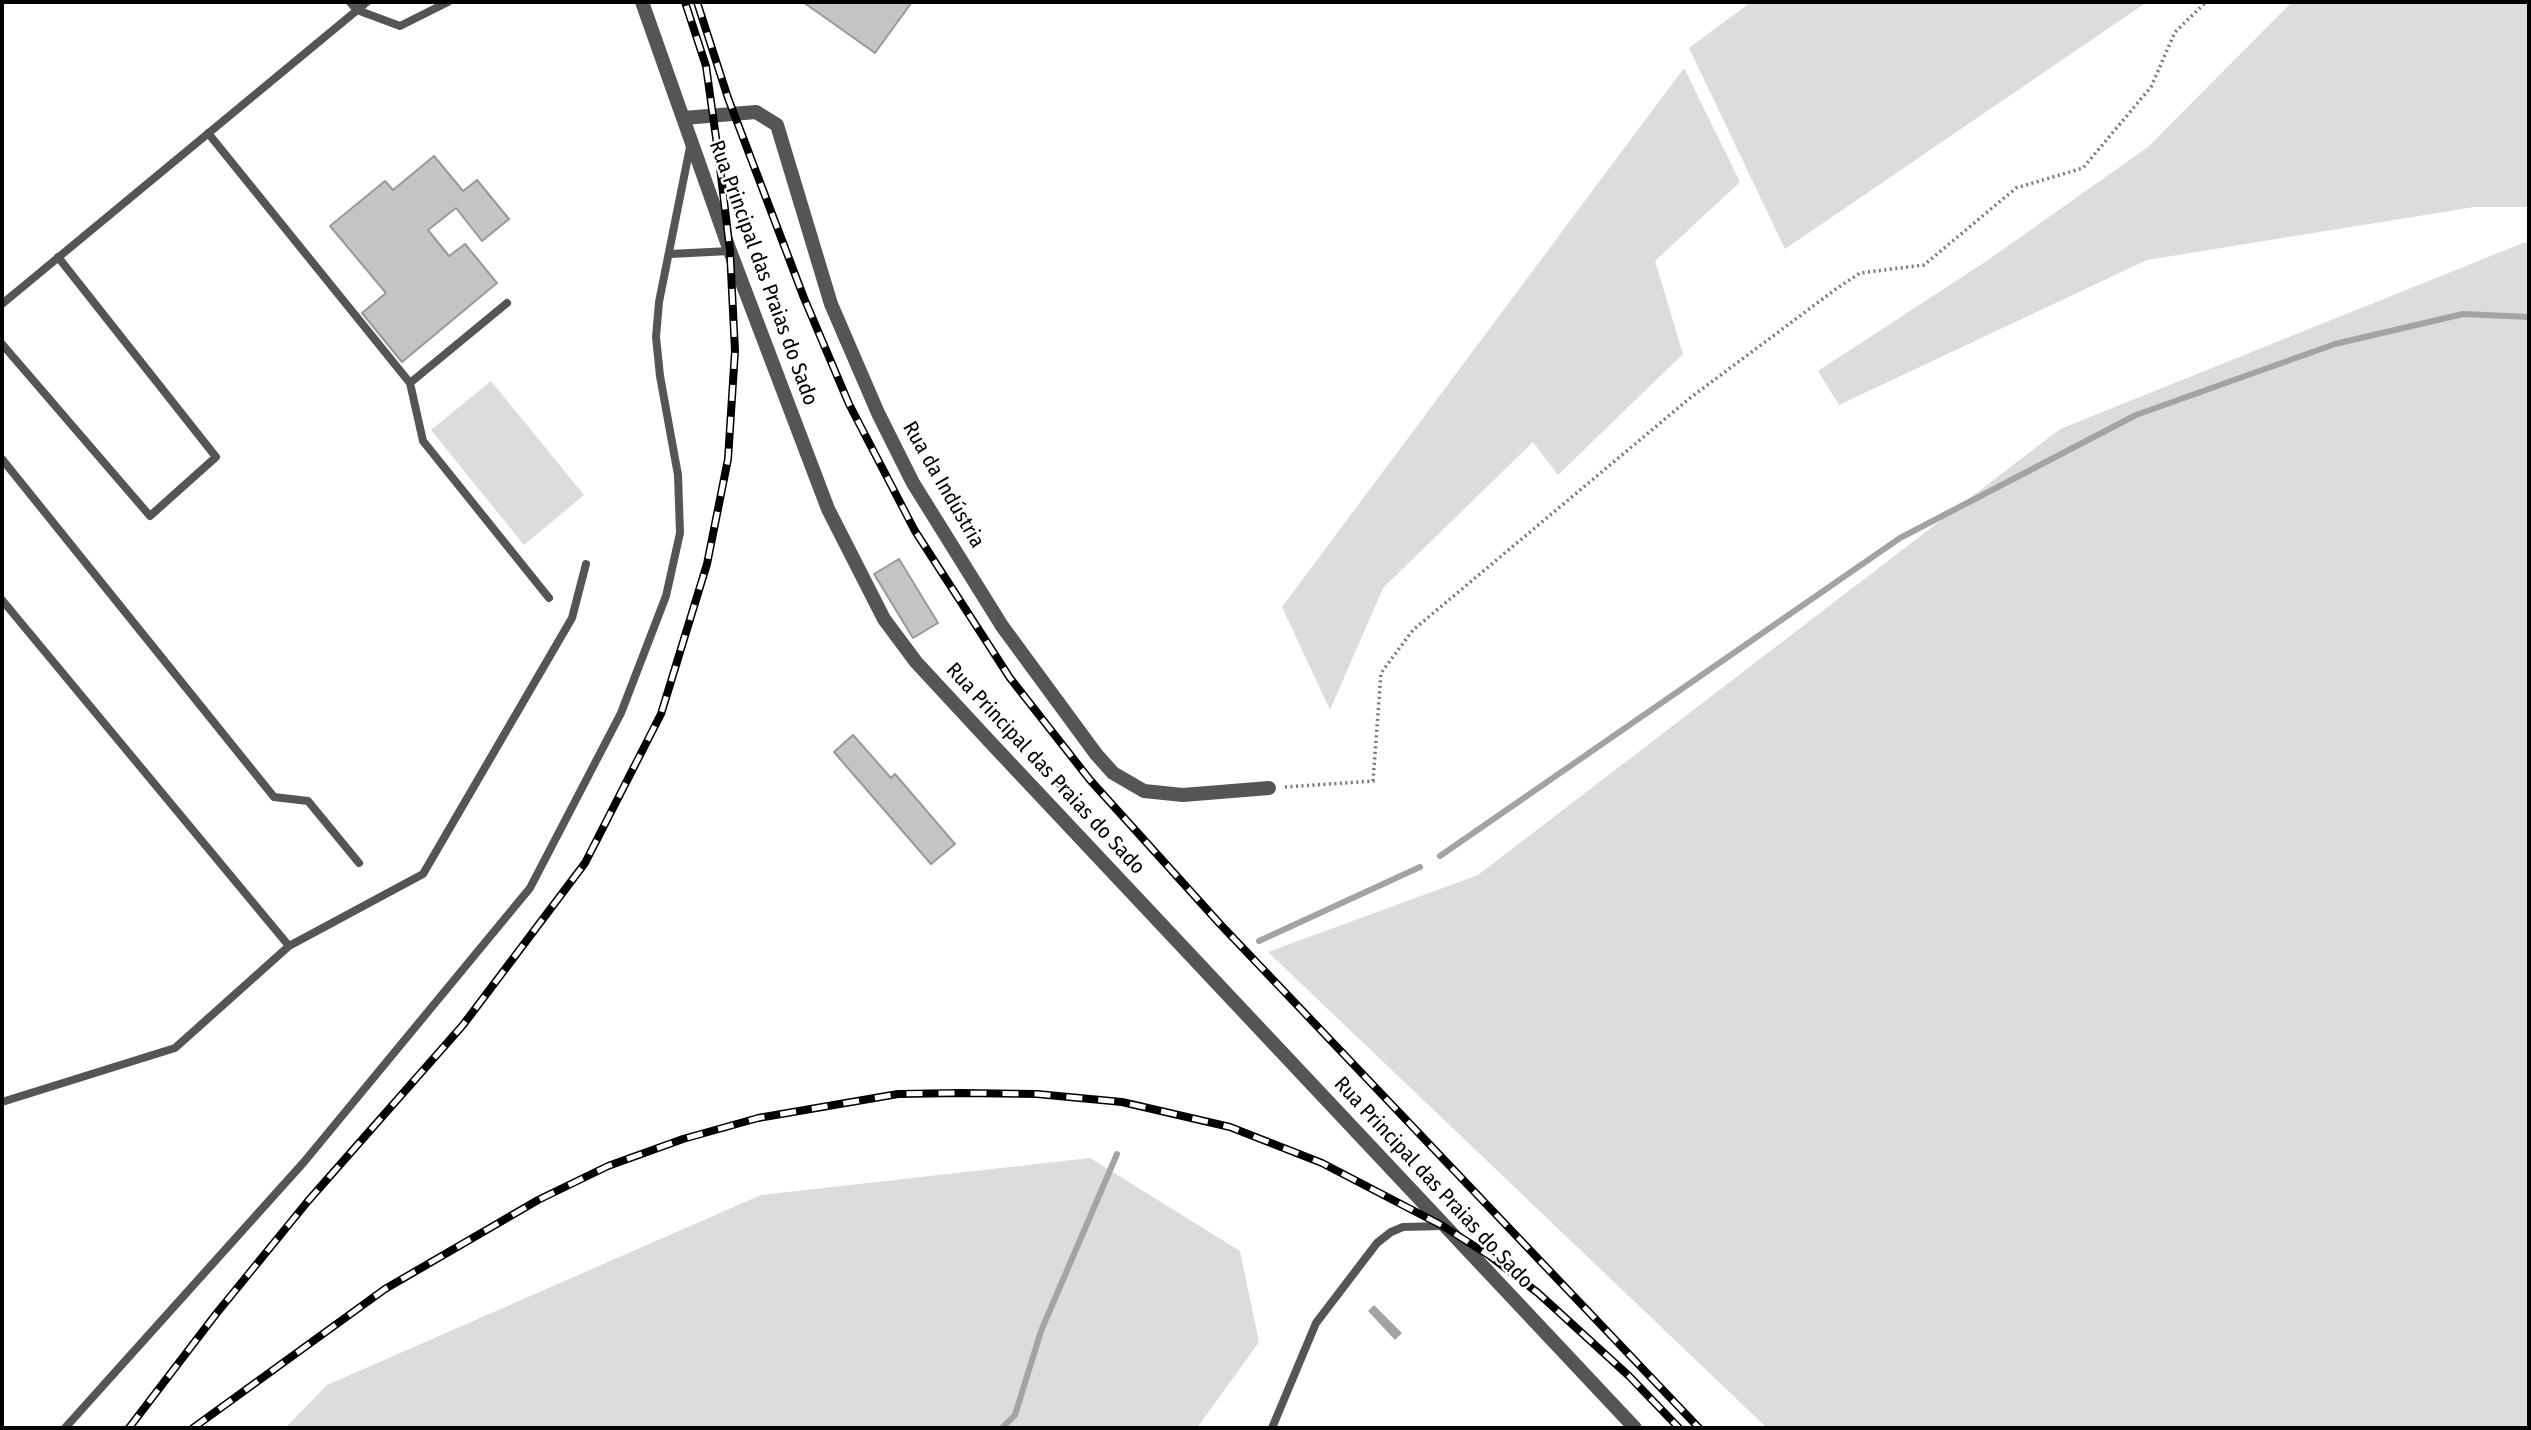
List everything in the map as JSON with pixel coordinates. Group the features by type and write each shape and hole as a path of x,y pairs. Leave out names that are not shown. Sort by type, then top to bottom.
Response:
{"street":[{"name":"Rua Principal das Praias do Sado","path":"642,2 730,251 828,509 870,595 900,641 992,744 1635,1428"},
{"name":"Rua da Indústria","path":"684,118 756,112 777,125 831,304 902,460 1002,626 1096,754 1114,773 1144,791 1183,795 1269,788"}],"lane":[{"path":"350,2 357,10 400,26 448,2"},
{"path":"2,304 367,2"},
{"path":"208,133 410,383 423,442 550,598"},
{"path":"65,1428 304,1162 530,888 621,713 666,596 680,533 678,475 660,376 656,337 691,141"},
{"path":"670,254 730,251"},
{"path":"2,344 150,516 216,457 58,257"},
{"path":"410,383 507,303"},
{"path":"2,459 274,797 308,801 359,863"},
{"path":"2,1102 175,1048 289,946 423,874 572,618 586,564"},
{"path":"2,600 289,946"},
{"path":"1272,1428 1315,1323 1377,1244 1391,1232 1403,1227 1443,1226"}],"path":[{"path":"1269,788 1373,781 1381,673 1413,630 1690,398 1836,289 1860,273 1924,265 2016,187 2083,168 2151,87 2175,32 2206,2"}],"shaded area":[{"path":"1751,2 2147,2 1785,249 1689,48"},
{"path":"2292,2 2529,2 2529,207 2474,207 2147,260 1839,405 1818,371 1988,260 2148,147"},
{"path":"1684,68 1740,182 1655,261 1683,354 1558,475 1533,442 1383,588 1330,710 1282,607"},
{"path":"2523,243 2529,243 2529,1428 1767,1428 1268,952 1478,875 2060,429"},
{"path":"491,381 584,495 524,545 431,430"},
{"path":"1090,1158 1240,1251 1259,1342 1197,1428 285,1428 327,1385 761,1195"},
{"path":"1374,1305 1402,1333 1395,1340 1368,1311"}],"building":[{"path":"803,2 912,2 875,53"},
{"path":"434,156 463,191 477,180 509,219 482,241 456,208 428,230 449,256 465,244 497,283 402,362 362,313 386,293 330,226 385,181 393,190"},
{"path":"899,559 938,623 913,638 874,574"},
{"path":"853,735 891,778 895,774 955,844 931,864 834,752"}],"waterway":[{"path":"1440,856 1900,538 2136,415 2335,344 2463,314 2529,317"},
{"path":"1259,941 1420,867"},
{"path":"1002,1428 1015,1415 1041,1331 1117,1154"}],"railway":[{"path":"129,1428 216,1314 308,1201 463,1025 585,863 661,714 707,564 728,459 735,351 730,251 706,66 685,2"},
{"path":"697,2 728,98 804,298 849,404 915,531 1010,678 1090,780 1220,924 1699,1428"},
{"path":"193,1428 385,1289 538,1200 608,1166 683,1139 758,1118 898,1094 960,1093 1037,1094 1122,1102 1230,1127 1322,1163 1443,1226 1490,1256 1538,1293 1629,1376 1679,1428"}]}
